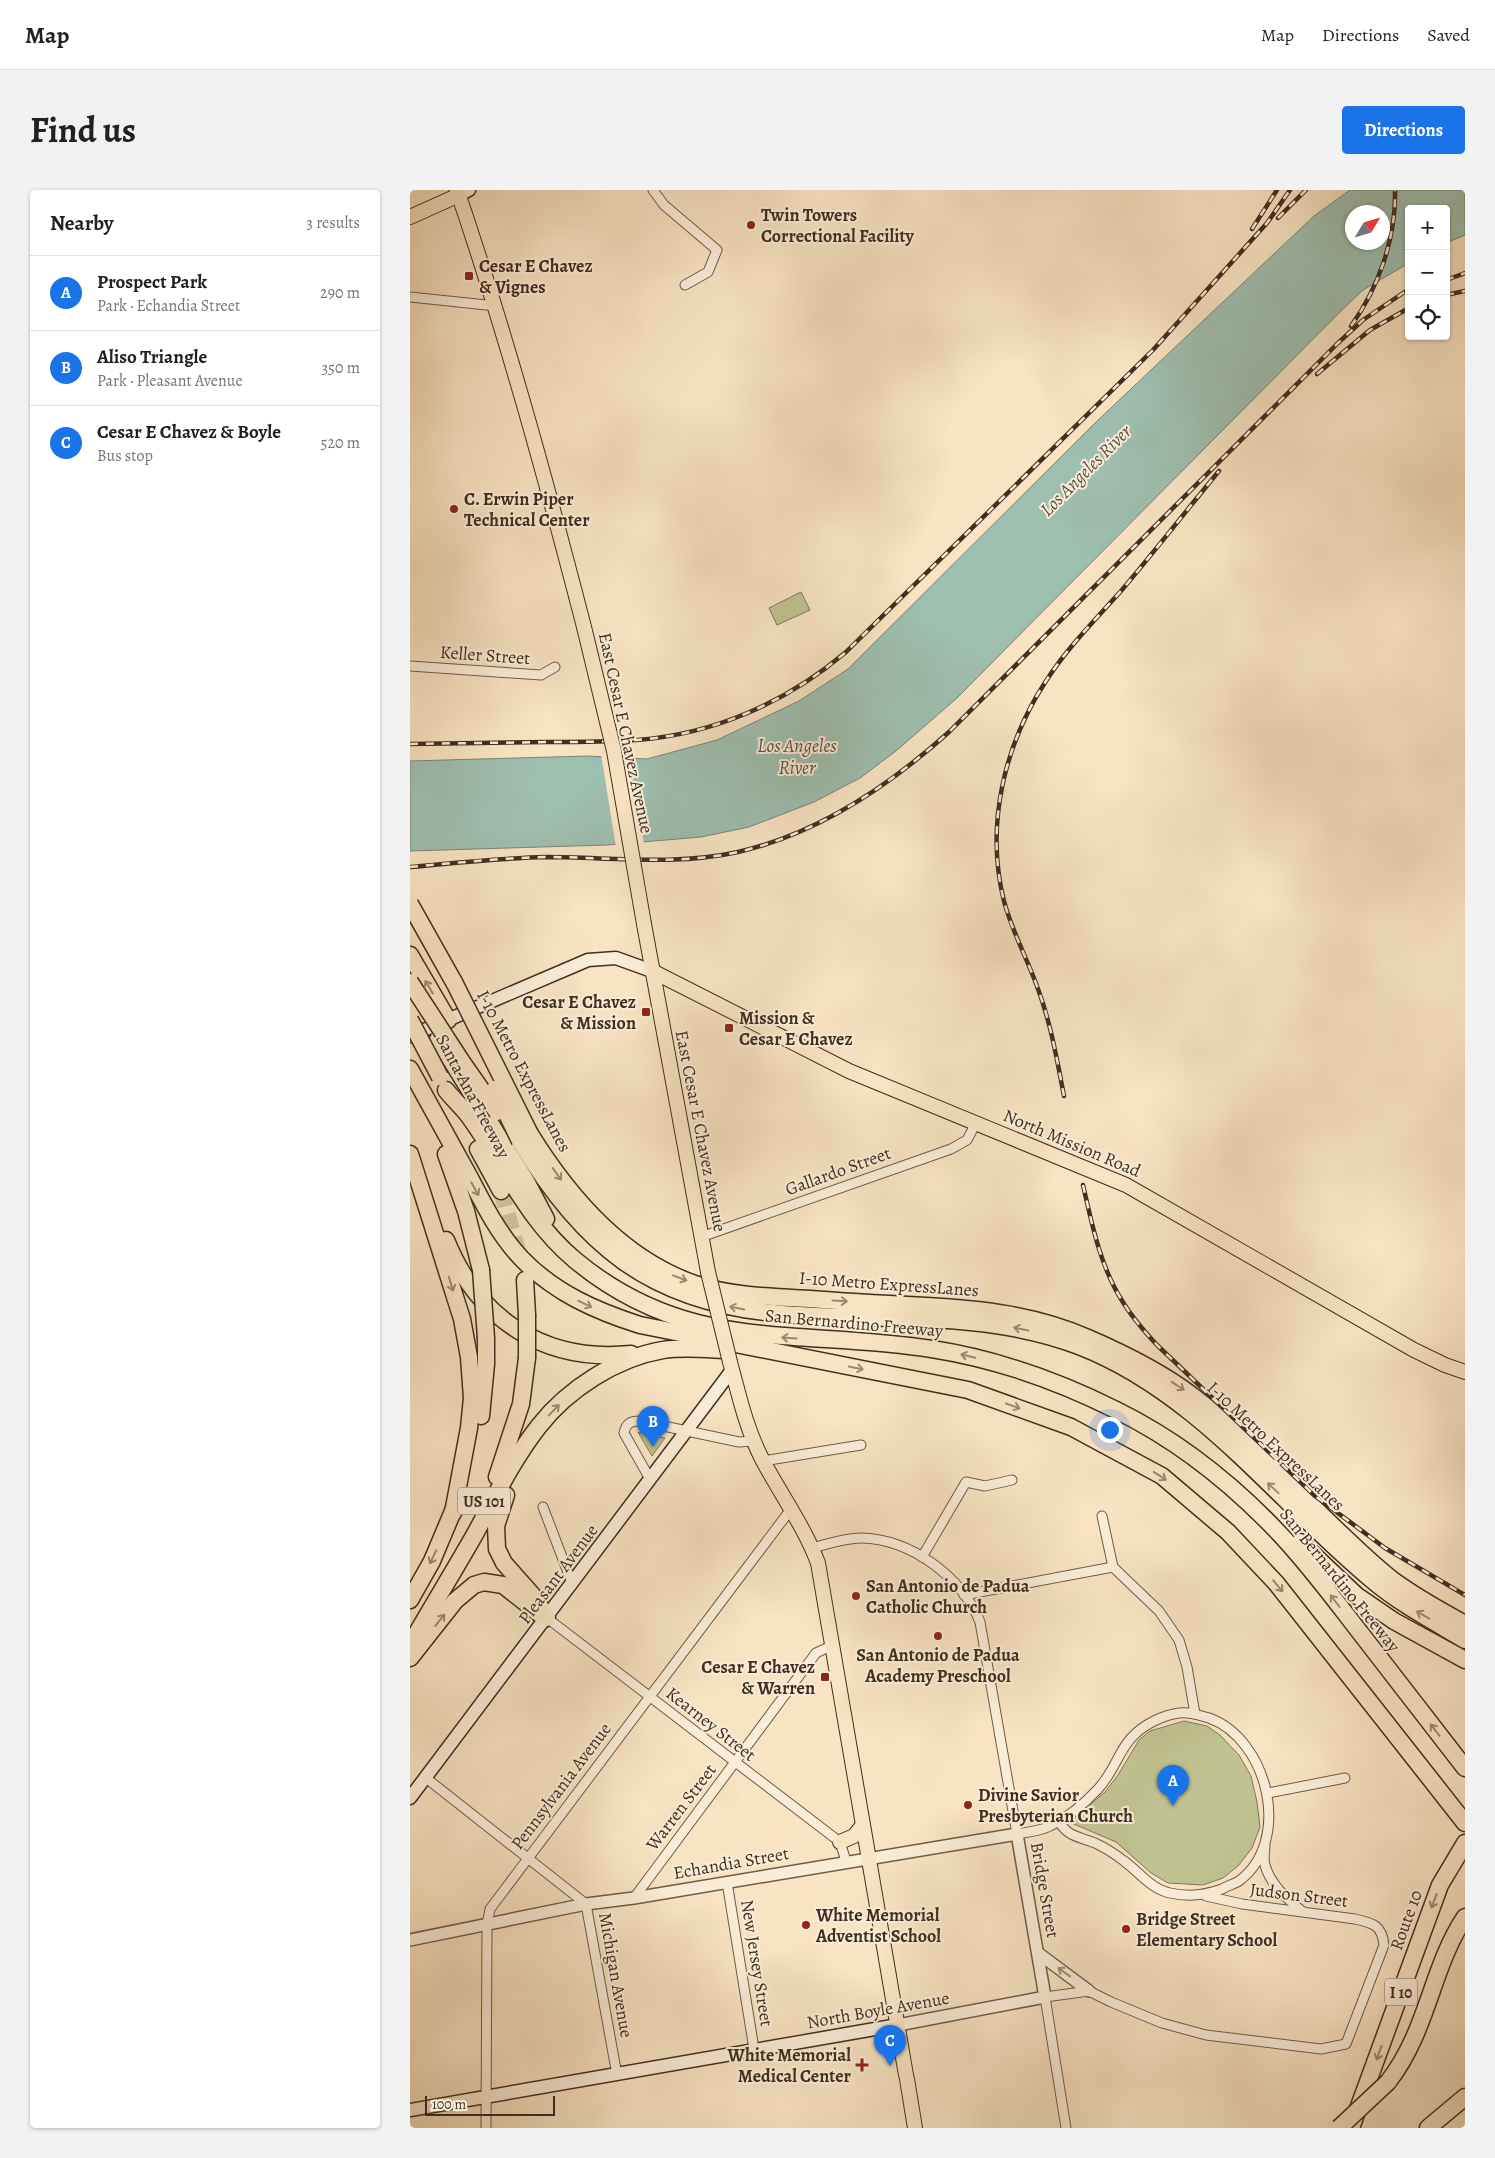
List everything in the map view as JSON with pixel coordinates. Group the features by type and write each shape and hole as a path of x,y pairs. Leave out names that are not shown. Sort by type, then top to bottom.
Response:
{"highway":[{"name":"I-10 Metro ExpressLanes","path":"410,904 455,984 525,1138 604,1228 646,1260 671,1274 697,1284 776,1298 968,1308 1004,1312 1044,1322 1084,1336 1123,1353 1160,1373 1194,1396 1223,1421 1368,1559 1394,1581 1428,1604 1465,1624"},
{"name":"I-10 Metro ExpressLanes","path":"410,925 549,1186 583,1227 618,1258 672,1290 737,1308 774,1314 965,1320 1000,1325 1052,1337 1119,1363 1157,1386 1193,1413 1371,1580 1411,1609 1465,1640"},
{"path":"410,955 448,1020"},
{"path":"410,982 462,1062 525,1138"},
{"name":"Santa Ana Freeway","path":"410,1020 501,1191"},
{"path":"431,1027 526,1181 542,1213 557,1234 591,1273"},
{"path":"410,1069 488,1211 506,1239 522,1258 556,1288 605,1314 640,1325 968,1390 1071,1427 1162,1476 1228,1532 1276,1583 1465,1823"},
{"name":"US 101","path":"410,1075 450,1162 466,1210 481,1270 486,1338 482,1414 473,1455 453,1513 432,1560 410,1600"},
{"name":"San Bernardino Freeway","path":"443,1084 468,1115 516,1192 556,1243 591,1273 628,1297 648,1307 696,1324 742,1333 875,1342 932,1349 1015,1368 1068,1388 1120,1412 1192,1457 1236,1492 1278,1532 1303,1560 1465,1768"},
{"path":"410,1150 452,1254 475,1291 506,1322 532,1340 577,1354 606,1357 663,1350 703,1348 808,1358"},
{"path":"410,1154 462,1319 469,1357 472,1398 469,1428 453,1513"},
{"name":"US 101","path":"410,1632 496,1479 510,1441 520,1404 527,1358 525,1280"},
{"path":"410,1645 516,1459 539,1425 589,1380 620,1364 663,1350"},
{"path":"1015,1368 1035,1371 1078,1384 1128,1406 1168,1428 1203,1452 1233,1478 1356,1595 1394,1621 1465,1660"},
{"path":"539,1425 502,1502 498,1514 496,1537 497,1549 504,1563 535,1598 547,1618"},
{"path":"410,1658 456,1601 474,1585 484,1582 503,1585 532,1609 547,1618"},
{"name":"Route 10","path":"1351,2128 1434,1901 1455,1857 1465,1843"},
{"path":"1338,2128 1388,2082 1411,2048 1448,1949 1465,1918"},
{"path":"1428,2128 1465,2097"}],"main road":[{"path":"410,217 462,192"},
{"name":"East Cesar E Chavez Avenue","path":"462,192 546,482 614,751 701,1237 731,1366 753,1441 812,1548 822,1580 831,1646 898,2025 914,2128"},
{"path":"410,1036 588,960 616,958 652,971"},
{"name":"North Mission Road","path":"652,971 849,1071 1126,1185 1414,1350 1465,1372"},
{"name":"Pleasant Avenue","path":"410,1798 687,1431 731,1366"},
{"path":"840,1842 854,1836 862,1826"},
{"name":"North Boyle Avenue","path":"410,2110 898,2025"}],"street":[{"path":"652,190 664,205 717,250 708,272 685,285"},
{"path":"410,298 496,306"},
{"name":"Keller Street","path":"410,666 541,675 555,667"},
{"name":"Gallardo Street","path":"701,1237 951,1149 967,1140 976,1123"},
{"path":"650,1479 624,1433 625,1426 632,1421 640,1421 739,1442 753,1441"},
{"path":"763,1460 862,1445"},
{"path":"922,1557 966,1482 985,1486 1012,1480"},
{"path":"543,1507 572,1583"},
{"name":"Pennsylvania Avenue","path":"486,2128 487,1925 490,1909 791,1509"},
{"path":"1102,1516 1113,1567 1159,1611 1179,1640 1187,1667 1195,1714"},
{"name":"Bridge Street","path":"812,1548 847,1539 861,1538 902,1547 922,1557 948,1577 976,1612 980,1622 1046,1997 1066,2128"},
{"path":"964,1595 1113,1567"},
{"name":"Kearney Street","path":"547,1618 840,1842"},
{"name":"Warren Street","path":"634,1898 816,1654 831,1646"},
{"name":"Echandia Street","path":"410,1940 586,1904 634,1898 1050,1827 1058,1821 1075,1809 1098,1788 1132,1735 1162,1717 1179,1713 1195,1714 1220,1722 1240,1739 1250,1750 1258,1765 1268,1792 1269,1816 1265,1840 1256,1862 1239,1881 1205,1896 1170,1893 1158,1888 1109,1850 1094,1843 1077,1839 1065,1831 1058,1821"},
{"name":"Michigan Avenue","path":"426,1778 586,1904 617,2075"},
{"path":"1268,1792 1346,1778"},
{"path":"1265,1840 1265,1864 1273,1882 1286,1899 1302,1911"},
{"path":"840,1842 846,1861"},
{"name":"New Jersey Street","path":"728,1882 754,2049"},
{"name":"Judson Street","path":"1090,1991 1111,2002 1162,2023 1206,2035 1321,2049 1346,2044 1384,1945 1383,1934 1379,1927 1371,1922 1242,1904 1205,1896"},
{"path":"1038,1953 1090,1991"},
{"name":"North Boyle Avenue","path":"898,2025 1046,1997 1090,1991"}],"green space":[{"path":"801,592 810,610 777,625 769,608"},
{"path":"638,1432 665,1438 652,1456"},
{"path":"1184,1721 1207,1726 1220,1735 1239,1755 1251,1776 1260,1827 1252,1848 1238,1866 1223,1878 1203,1885 1168,1883 1151,1873 1116,1842 1069,1822 1105,1792 1118,1775 1139,1740 1150,1731"}],"water":[{"name":"Los Angeles River","path":"1350,190 1465,190 1465,235 1450,241 1450,205 1405,205 1405,265 1363,290 957,698 896,751 860,778 814,802 749,827 701,837 607,845 410,851 410,761 587,756 647,759 717,740 799,701 848,669 1096,422 1314,216"}],"pier":[{"path":"601,754 628,756 644,844 616,847"}],"tunnel":[{"path":"501,1191 521,1261"}],"railway":[{"path":"1252,229 1277,190"},
{"path":"410,744 603,742 666,737 722,723 775,700 799,686 846,652 1153,350 1267,223 1290,190"},
{"path":"1278,218 1306,190"},
{"path":"1351,326 1370,295 1384,261 1395,208 1395,190"},
{"path":"1450,279 1465,273"},
{"path":"1450,294 1465,291"},
{"path":"410,867 546,857 666,860 714,856 767,844 796,833 851,806 902,771 949,732 1338,343 1363,320 1405,292"},
{"path":"1317,374 1370,330 1405,310"},
{"path":"1064,1096 1047,1015 1034,978 1011,924 1004,901 999,873 997,844 998,815 1002,787 1009,759 1019,732 1031,706 1054,669 1082,634 1121,591 1219,471"},
{"path":"1083,1185 1107,1272 1133,1317 1157,1345 1315,1496 1385,1548 1465,1595"}],"place":[{"name":"Twin Towers Correctional Facility","path":"751,225"},
{"name":"Cesar E Chavez & Vignes","path":"469,276"},
{"name":"C. Erwin Piper Technical Center","path":"454,509"},
{"name":"Cesar E Chavez & Mission","path":"646,1012"},
{"name":"Mission & Cesar E Chavez","path":"729,1028"},
{"name":"Aliso Triangle","path":"653,1447"},
{"name":"San Antonio de Padua Catholic Church","path":"856,1596"},
{"name":"San Antonio de Padua Academy Preschool","path":"938,1636"},
{"name":"Cesar E Chavez & Warren","path":"825,1677"},
{"name":"Divine Savior Presbyterian Church","path":"968,1805"},
{"name":"Prospect Park","path":"1173,1806"},
{"name":"White Memorial Adventist School","path":"806,1925"},
{"name":"Bridge Street Elementary School","path":"1126,1929"},
{"name":"White Memorial Medical Center","path":"862,2065"},
{"name":"Cesar E Chavez & Boyle","path":"890,2066"}]}
